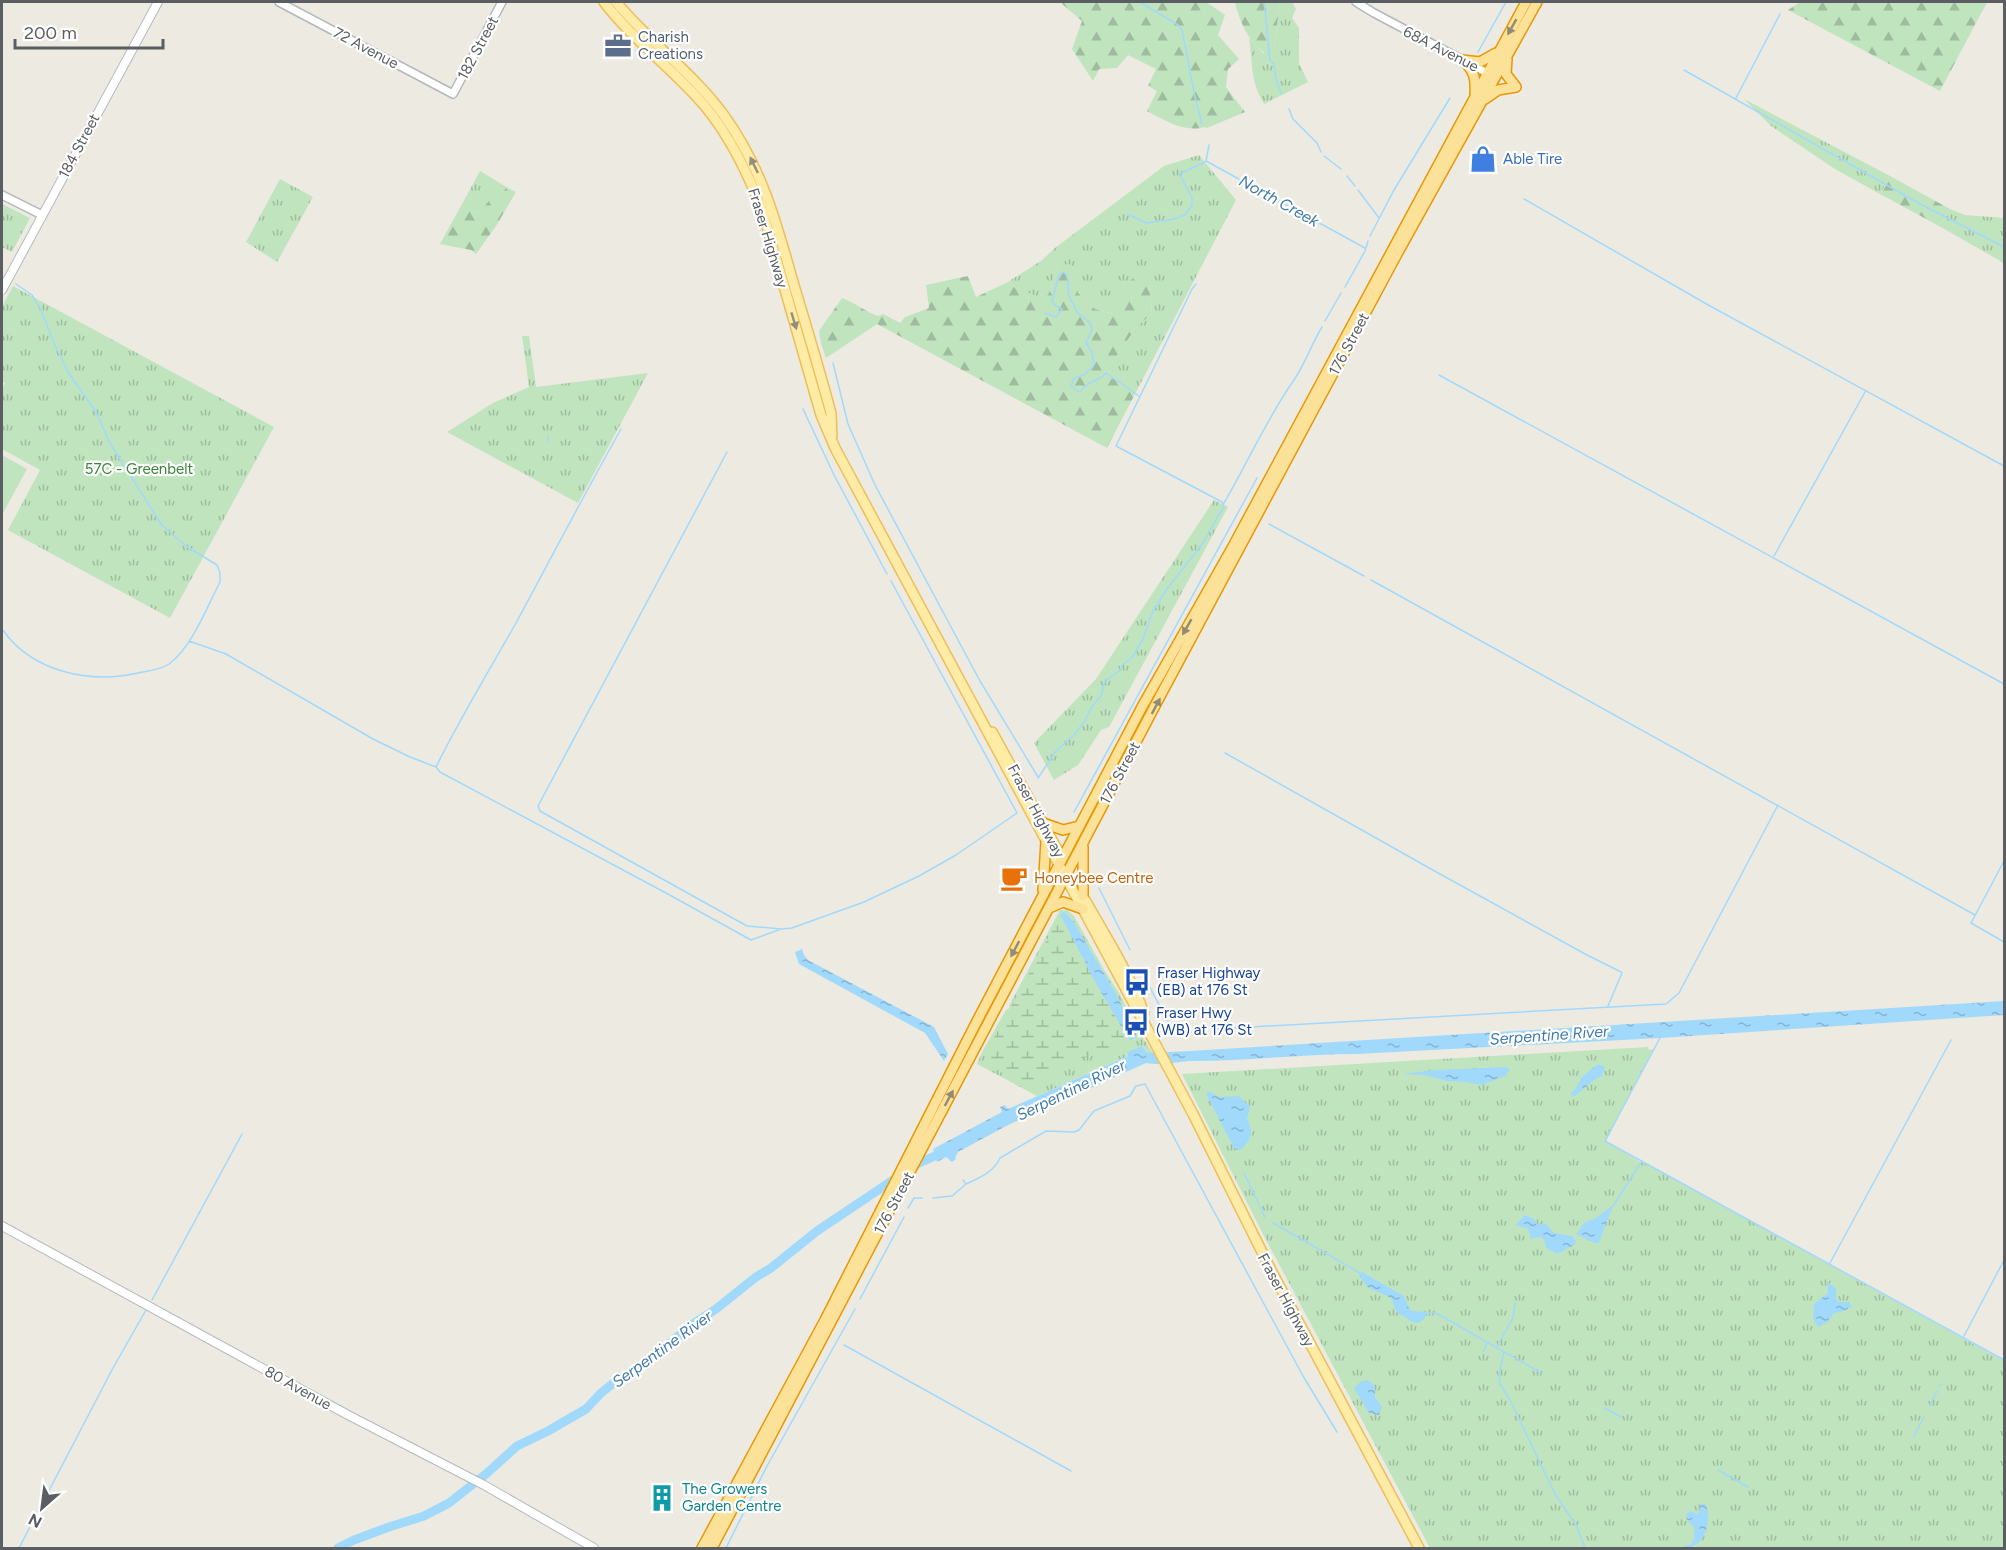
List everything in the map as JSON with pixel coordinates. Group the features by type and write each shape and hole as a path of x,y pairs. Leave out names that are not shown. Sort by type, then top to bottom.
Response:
{"highway":[{"path":"1462,60 1475,76 1479,98 1498,90 1516,87 1506,74 1503,54 1526,2"},
{"name":"176 Street","path":"712,1548 1491,75 1537,2"},
{"path":"1462,60 1480,62 1503,54"},
{"name":"176 Street","path":"702,1548 825,1320 1143,705 1231,550 1479,98"},
{"path":"1043,823 1063,830 1079,826"},
{"path":"1042,897 1046,842"},
{"path":"1083,843 1083,896"},
{"path":"1049,908 1063,902 1083,909"}],"main road":[{"name":"184 Street","path":"2,290 158,2"},
{"name":"Fraser Highway","path":"604,2 696,96 720,127 738,156 763,213 821,415 835,448 956,674 1043,823 1060,862"},
{"name":"Fraser Highway","path":"616,2 708,95 750,156 777,225 831,413 832,438 835,448"},
{"name":"Fraser Highway","path":"999,748 1046,842 1067,874 1083,909 1158,1049 1272,1272 1419,1548"},
{"path":"999,748 1060,862"},
{"name":"Fraser Highway","path":"1067,874 1083,896 1109,941 1138,997 1158,1049"},
{"name":"80 Avenue","path":"2,1226 348,1415 468,1476 594,1548"}],"street":[{"name":"72 Avenue","path":"279,2 453,94"},
{"name":"182 Street","path":"453,94 502,2"},
{"name":"68A Avenue","path":"1356,2 1387,21 1491,75"},
{"path":"2,195 42,215"}],"green space":[{"path":"1060,2 1206,2 1225,15 1218,35 1239,59 1228,69 1226,87 1245,112 1207,128 1182,127 1167,122 1147,111 1157,91 1148,86 1156,69 1128,55 1117,68 1099,69 1093,81 1072,49 1082,21"},
{"path":"1235,2 1280,2 1274,49 1270,55 1257,46 1247,33"},
{"path":"1280,2 1292,2 1296,9 1292,18 1299,28 1299,63 1308,82 1264,104 1254,79 1249,38 1263,53 1274,49"},
{"path":"1800,2 1987,2 1940,91 1788,10"},
{"path":"1744,99 1890,176 1880,194 1835,169 1771,126"},
{"path":"1199,155 1236,200 1135,394 1109,376 1108,369 1137,326 1152,314 1149,283 1124,286 1114,314 1095,309 1077,293 1075,269 1058,265 1048,295 1041,299 1006,283 1041,261 1164,166"},
{"path":"480,171 508,188 489,202 482,211 476,213 469,210 472,200 467,195"},
{"path":"1890,176 1950,209 1939,226 1880,194"},
{"path":"280,179 313,197 277,262 246,242"},
{"path":"508,188 516,192 476,254 471,250 440,244 467,195 472,200 470,210 476,213 482,211 487,203"},
{"path":"2,204 30,218 12,252 2,247"},
{"path":"1950,209 1965,215 2004,218 2004,263 1939,226"},
{"path":"1069,264 1075,269 1078,293 1095,309 1113,314 1124,286 1137,275 1149,283 1152,314 1137,326 1108,369 1109,376 1135,394 1107,448 877,324 826,358 821,344 819,331 842,298 878,316 883,314 900,323 905,317 929,308 926,285 968,276 976,297 1006,283 1041,298 1048,295 1058,265"},
{"name":"57C - Greenbelt","path":"13,286 274,427 170,618 8,530 40,470 2,449 2,389 5,383 2,381 2,307"},
{"path":"522,336 529,336 536,387 648,373 578,503 447,432 493,403 529,387"},
{"path":"2,455 27,469 2,515"},
{"path":"1214,500 1228,507 1109,727 1101,730 1078,765 1054,780 1034,743 1096,679"},
{"path":"1060,910 1067,910 1074,916 1153,1053 1147,1053 1142,1046 1127,1053 1128,1056 1037,1096 977,1064 1006,1010 1010,1008"},
{"path":"1060,916 1130,1041 1061,1067 1025,1086 984,1062 989,1047"},
{"path":"1648,1047 1649,1050 1654,1049 1606,1141 1642,1163 1646,1163 2004,1361 2004,1548 1430,1548 1264,1236 1182,1074"}],"water":[{"path":"1062,912 1073,921 1114,990 1137,1036 1130,1041 1060,916"},
{"path":"802,949 808,960 934,1027 948,1054 944,1061 925,1033 799,964 795,952"},
{"path":"2004,1001 2004,1015 1660,1038 1164,1064 1146,1063 1008,1125 958,1152 956,1159 952,1162 946,1157 937,1162 933,1149 1002,1112 1000,1107 1005,1105 1008,1109 1128,1056 1127,1052 1142,1046 1147,1053 1190,1051"},
{"path":"1598,1064 1605,1067 1602,1076 1575,1096 1571,1095 1582,1077"},
{"path":"1506,1067 1510,1070 1505,1076 1482,1085 1446,1081 1425,1075 1402,1074 1435,1070"},
{"path":"1208,1092 1218,1097 1239,1096 1250,1107 1247,1119 1250,1135 1241,1150 1234,1148 1206,1094"},
{"path":"1613,1205 1599,1243 1576,1234 1584,1223 1596,1218"},
{"path":"1524,1215 1533,1218 1538,1225 1545,1223 1554,1233 1572,1236 1576,1241 1574,1245 1557,1254 1546,1248 1544,1239 1539,1237 1531,1239 1528,1229 1516,1225"},
{"path":"1362,1272 1404,1296 1412,1311 1428,1312 1423,1320 1416,1323 1399,1314 1391,1298 1367,1287 1359,1275"},
{"path":"1827,1282 1836,1288 1838,1302 1849,1302 1852,1307 1834,1313 1828,1322 1818,1327 1813,1319 1814,1304 1828,1293"},
{"path":"1368,1380 1375,1386 1375,1397 1382,1407 1379,1415 1369,1413 1354,1388 1362,1381"},
{"path":"1701,1504 1705,1504 1708,1512 1705,1534 1695,1545 1680,1548 1691,1544 1694,1539 1694,1527 1687,1520 1686,1515 1690,1511 1698,1514"}],"waterway":[{"name":"North Creek","path":"1140,2 1178,25 1182,30 1202,124"},
{"path":"1264,2 1270,60 1274,64 1281,93"},
{"path":"1478,52 1506,2"},
{"path":"1736,98 1780,14"},
{"path":"1684,70 1922,205 2004,247"},
{"path":"1370,236 1394,190 1450,98"},
{"path":"1289,109 1293,119 1317,143 1321,152"},
{"name":"North Creek","path":"1209,145 1206,161 1365,248"},
{"path":"1324,156 1341,169"},
{"path":"1127,214 1147,223 1185,215 1192,205 1192,197 1179,174 1205,162"},
{"path":"1347,176 1355,186"},
{"path":"1358,190 1379,218"},
{"path":"1524,199 1710,306 2004,466"},
{"path":"1345,287 1368,241"},
{"path":"1045,313 1056,317 1062,309 1052,300 1059,275 1063,272 1067,275 1069,296 1077,312 1091,324 1092,329 1086,343 1092,352 1094,365 1084,375 1074,378 1071,386 1079,392 1106,373 1139,396"},
{"path":"2,629 14,644 29,656 63,671 100,677 154,670 169,664 185,648 220,582 217,565 186,546 161,524 110,443 96,412 68,372 32,295 16,284"},
{"path":"1038,778 1056,751 1075,734 1084,722 1101,696 1104,683 1132,658 1143,639 1153,611 1203,543 1224,506 1222,502 1116,446 1196,284"},
{"path":"1325,321 1341,293"},
{"path":"1224,503 1275,409 1302,367 1322,327"},
{"path":"833,363 848,424 875,485 980,681 1038,777"},
{"path":"1439,375 2004,684"},
{"path":"1774,556 1865,392"},
{"path":"803,409 834,475 887,574"},
{"path":"436,767 621,429"},
{"path":"547,441 548,436"},
{"path":"727,452 538,806 540,811 747,926 792,928 864,902 919,876 956,855 1017,813 891,581"},
{"path":"1074,812 1257,478"},
{"path":"1269,524 1364,576"},
{"path":"1371,580 1975,915"},
{"path":"189,641 226,654 373,739 436,767 440,772 751,940 781,929"},
{"path":"1225,753 1431,869 1621,972 1608,1006"},
{"path":"1184,1036 1199,1028 1213,1027 1215,1029 1666,1004 1679,993 1778,805"},
{"path":"2004,861 1971,923 2004,942"},
{"path":"1099,888 1130,950"},
{"path":"1139,967 1173,1031"},
{"path":"1660,1038 1605,1141 2004,1360"},
{"path":"1830,1263 1951,1040"},
{"path":"963,1180 966,1184 985,1174 994,1168 1000,1158 1046,1131 1074,1132 1079,1130 1094,1111 1130,1096 1136,1086 1145,1084 1303,1376 1337,1432"},
{"path":"152,1300 242,1134"},
{"name":"Serpentine River","path":"338,1548 354,1540 424,1516 449,1503 517,1446 586,1409 616,1381 652,1359 690,1326 771,1268 817,1231 917,1164 946,1151"},
{"path":"1613,1206 1642,1161"},
{"path":"1244,1173 1265,1217"},
{"path":"933,1198 952,1196 966,1184"},
{"path":"908,1208 914,1198 922,1198"},
{"path":"860,1299 904,1217"},
{"path":"1273,1223 1360,1273"},
{"path":"1964,1336 2004,1260"},
{"path":"1497,1346 1513,1318 1515,1303"},
{"path":"726,1548 767,1466 855,1309"},
{"path":"19,1548 113,1368 146,1310"},
{"path":"1429,1313 1438,1314 1541,1373"},
{"path":"1483,1352 1488,1342"},
{"path":"844,1345 1071,1471"},
{"path":"1504,1352 1499,1374 1500,1384 1555,1494 1576,1525 1585,1548"},
{"path":"1930,1405 1937,1391"},
{"path":"1605,1408 1621,1417"},
{"path":"1914,1436 1924,1417"},
{"path":"1718,1470 1748,1487"}],"place":[{"name":"Charish Creations","path":"618,46"},
{"name":"Able Tire","path":"1483,159"},
{"name":"Honeybee Centre","path":"1014,878"},
{"name":"Fraser Highway (EB) at 176 St","path":"1137,982"},
{"name":"Fraser Hwy (WB) at 176 St","path":"1136,1022"},
{"name":"The Growers Garden Centre","path":"662,1498"}]}
